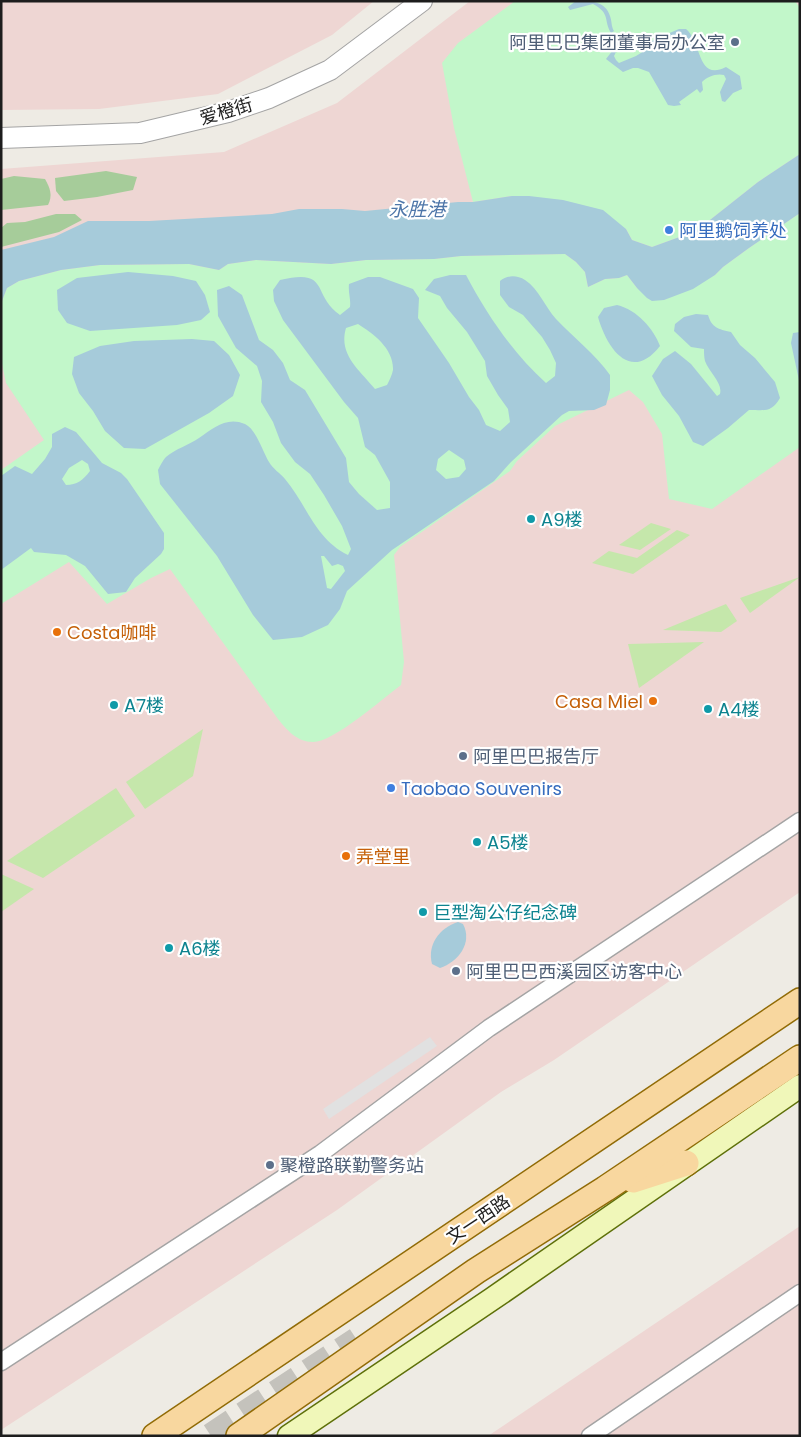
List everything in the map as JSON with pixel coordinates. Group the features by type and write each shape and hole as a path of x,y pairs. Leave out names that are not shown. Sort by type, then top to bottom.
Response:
{"main road":[{"name":"文一西路","path":"155,1436 800,1001"},
{"path":"239,1436 476,1271 604,1189 800,1058"},
{"path":"289,1436 492,1299 686,1163 800,1086"},
{"path":"604,1189 686,1163"}],"street":[{"name":"爱橙街","path":"1,138 140,133 228,112 268,98 330,70 422,1"},
{"path":"1,1362 320,1154 489,1028 800,821"},
{"path":"590,1436 800,1293"}],"shaded area":[{"path":"1,1 374,1 332,35 218,94 99,109 1,110"},
{"path":"470,1 800,1 800,892 554,1060 501,1092 337,1210 1,1430 1,169 224,152 337,103"},
{"path":"430,1037 437,1046 329,1119 323,1109"},
{"path":"800,1226 800,1436 488,1436"}],"green space":[{"path":"515,1 795,1 800,8 800,154 758,182 696,231 652,247 632,240 626,229 529,196 512,196 473,202 454,128 442,63 458,43"},
{"path":"106,171 137,177 133,190 64,201 56,191 55,178"},
{"path":"14,176 45,179 50,192 48,205 1,210 1,179"},
{"path":"800,213 800,447 712,509 669,499 662,434 643,402 629,390 555,426 517,461 510,471 400,547 394,555 404,662 401,685 358,719 333,735 313,742 297,738 289,731 278,719 170,569 107,604 69,562 1,604 1,470 44,440 6,383 1,359 2,301 7,288 19,281 61,270 100,265 189,264 219,270 228,264 256,260 331,264 366,260 565,254 585,272 588,287 605,279 619,278 627,275 637,288 664,300 715,275 749,248"},
{"path":"56,214 75,214 82,220 59,232 1,247 1,228 7,223 25,222"},
{"path":"651,523 671,529 640,550 619,545"},
{"path":"677,530 690,535 633,574 592,563 609,551 637,558"},
{"path":"800,577 750,613 740,598"},
{"path":"726,604 737,621 721,632 663,630"},
{"path":"704,642 639,688 628,644"},
{"path":"203,729 193,776 145,809 126,782"},
{"path":"116,788 135,816 43,878 7,861"},
{"path":"1,874 34,889 1,912"}],"water":[{"path":"576,1 596,2 604,7 608,11 614,31 611,33 604,14 593,4 570,10 568,7"},
{"path":"679,29 686,29 691,35 705,65 710,69 717,70 726,67 740,76 742,89 733,93 725,102 722,101 720,92 726,79 724,75 715,75 702,82 703,90 700,93 697,89 679,102 681,105 668,105 649,72 633,68 623,72 606,59 613,50 614,44 619,41 619,46 614,56 619,63 644,51 653,40"},
{"name":"永胜港","path":"800,154 800,213 749,248 715,275 693,289 664,300 652,301 647,298 627,275 619,278 605,279 588,287 585,272 565,254 366,260 331,264 256,260 228,264 219,270 189,264 100,265 61,270 19,281 7,288 1,310 1,250 54,237 88,221 149,221 272,214 299,209 365,211 473,202 512,196 529,196 563,200 603,210 626,229 632,240 652,247 696,231 758,182"},
{"path":"128,272 173,276 196,281 205,295 210,312 201,320 177,325 90,331 67,323 58,310 57,290 77,278"},
{"path":"450,275 466,275 502,333 546,383 555,376 556,363 550,350 542,337 523,315 509,307 500,295 500,281 503,279 512,276 525,280 538,293 556,319 591,353 610,375 610,390 606,405 594,410 569,411 562,415 511,462 494,481 392,550 347,591 340,609 328,625 302,637 273,640 253,615 217,556 160,484 158,470 165,458 220,424 232,421 245,424 253,431 267,458 293,489 319,531 327,540 348,555 351,549 342,526 324,495 310,474 295,462 281,443 273,422 261,402 262,381 257,366 236,348 218,316 217,290 229,286 242,295 259,340 273,350 283,363 290,380 305,390 346,458 349,482 377,510 390,508 390,482 375,455 365,447 358,418 283,320 274,301 273,290 280,280 296,277 307,278 314,281 331,307 340,315 350,307 349,284 368,277 380,277 413,289 419,298 418,318 479,410 486,425 500,431 510,422 508,409 487,376 485,361 467,332 447,308 440,296 425,290 434,279","holes":["358,324 376,337 390,355 393,370 387,385 375,389 352,362 348,354 344,338 346,328","449,450 464,460 466,469 459,477 446,479 436,470 438,459","321,556 324,556 332,566 338,564 343,566 345,571 331,589 327,588"]},
{"path":"617,305 638,315 649,326 660,346 649,357 639,362 630,362 614,350 602,329 598,317 604,308"},
{"path":"696,314 708,315 711,323 716,327 731,332 740,345 755,358 775,382 780,398 774,406 767,410 749,410 703,446 693,442 679,416 662,395 652,376 663,359 675,351 691,364 717,396 720,394 718,382 705,361 704,349 691,347 674,331 675,324 684,317"},
{"path":"800,332 800,385 791,343 793,333"},
{"path":"192,339 214,341 229,355 240,375 233,396 209,413 145,449 124,448 105,431 79,393 72,374 74,357 100,346 134,341"},
{"path":"65,427 76,432 102,463 121,473 127,479 164,533 164,549 161,554 135,578 126,592 108,594 85,566 66,555 34,552 31,548 1,570 1,476 15,466 32,474 45,459 52,447 52,434","holes":["82,460 88,464 90,471 85,477 77,483 66,485 62,479 69,468"]},
{"path":"458,922 463,924 466,931 465,945 462,951 447,965 440,968 432,964 431,950 436,938 445,928"}],"tunnel":[{"path":"211,1436 357,1340"}],"place":[{"name":"阿里巴巴集团董事局办公室","path":"735,42"},
{"name":"阿里鹅饲养处","path":"669,230"},
{"name":"A9楼","path":"531,519"},
{"name":"Costa咖啡","path":"57,632"},
{"name":"Casa Miel","path":"653,701"},
{"name":"A7楼","path":"114,705"},
{"name":"A4楼","path":"708,709"},
{"name":"阿里巴巴报告厅","path":"463,756"},
{"name":"Taobao Souvenirs","path":"391,788"},
{"name":"A5楼","path":"477,842"},
{"name":"弄堂里","path":"346,856"},
{"name":"巨型淘公仔纪念碑","path":"423,912"},
{"name":"A6楼","path":"169,948"},
{"name":"阿里巴巴西溪园区访客中心","path":"456,971"},
{"name":"聚橙路联勤警务站","path":"270,1165"}]}
